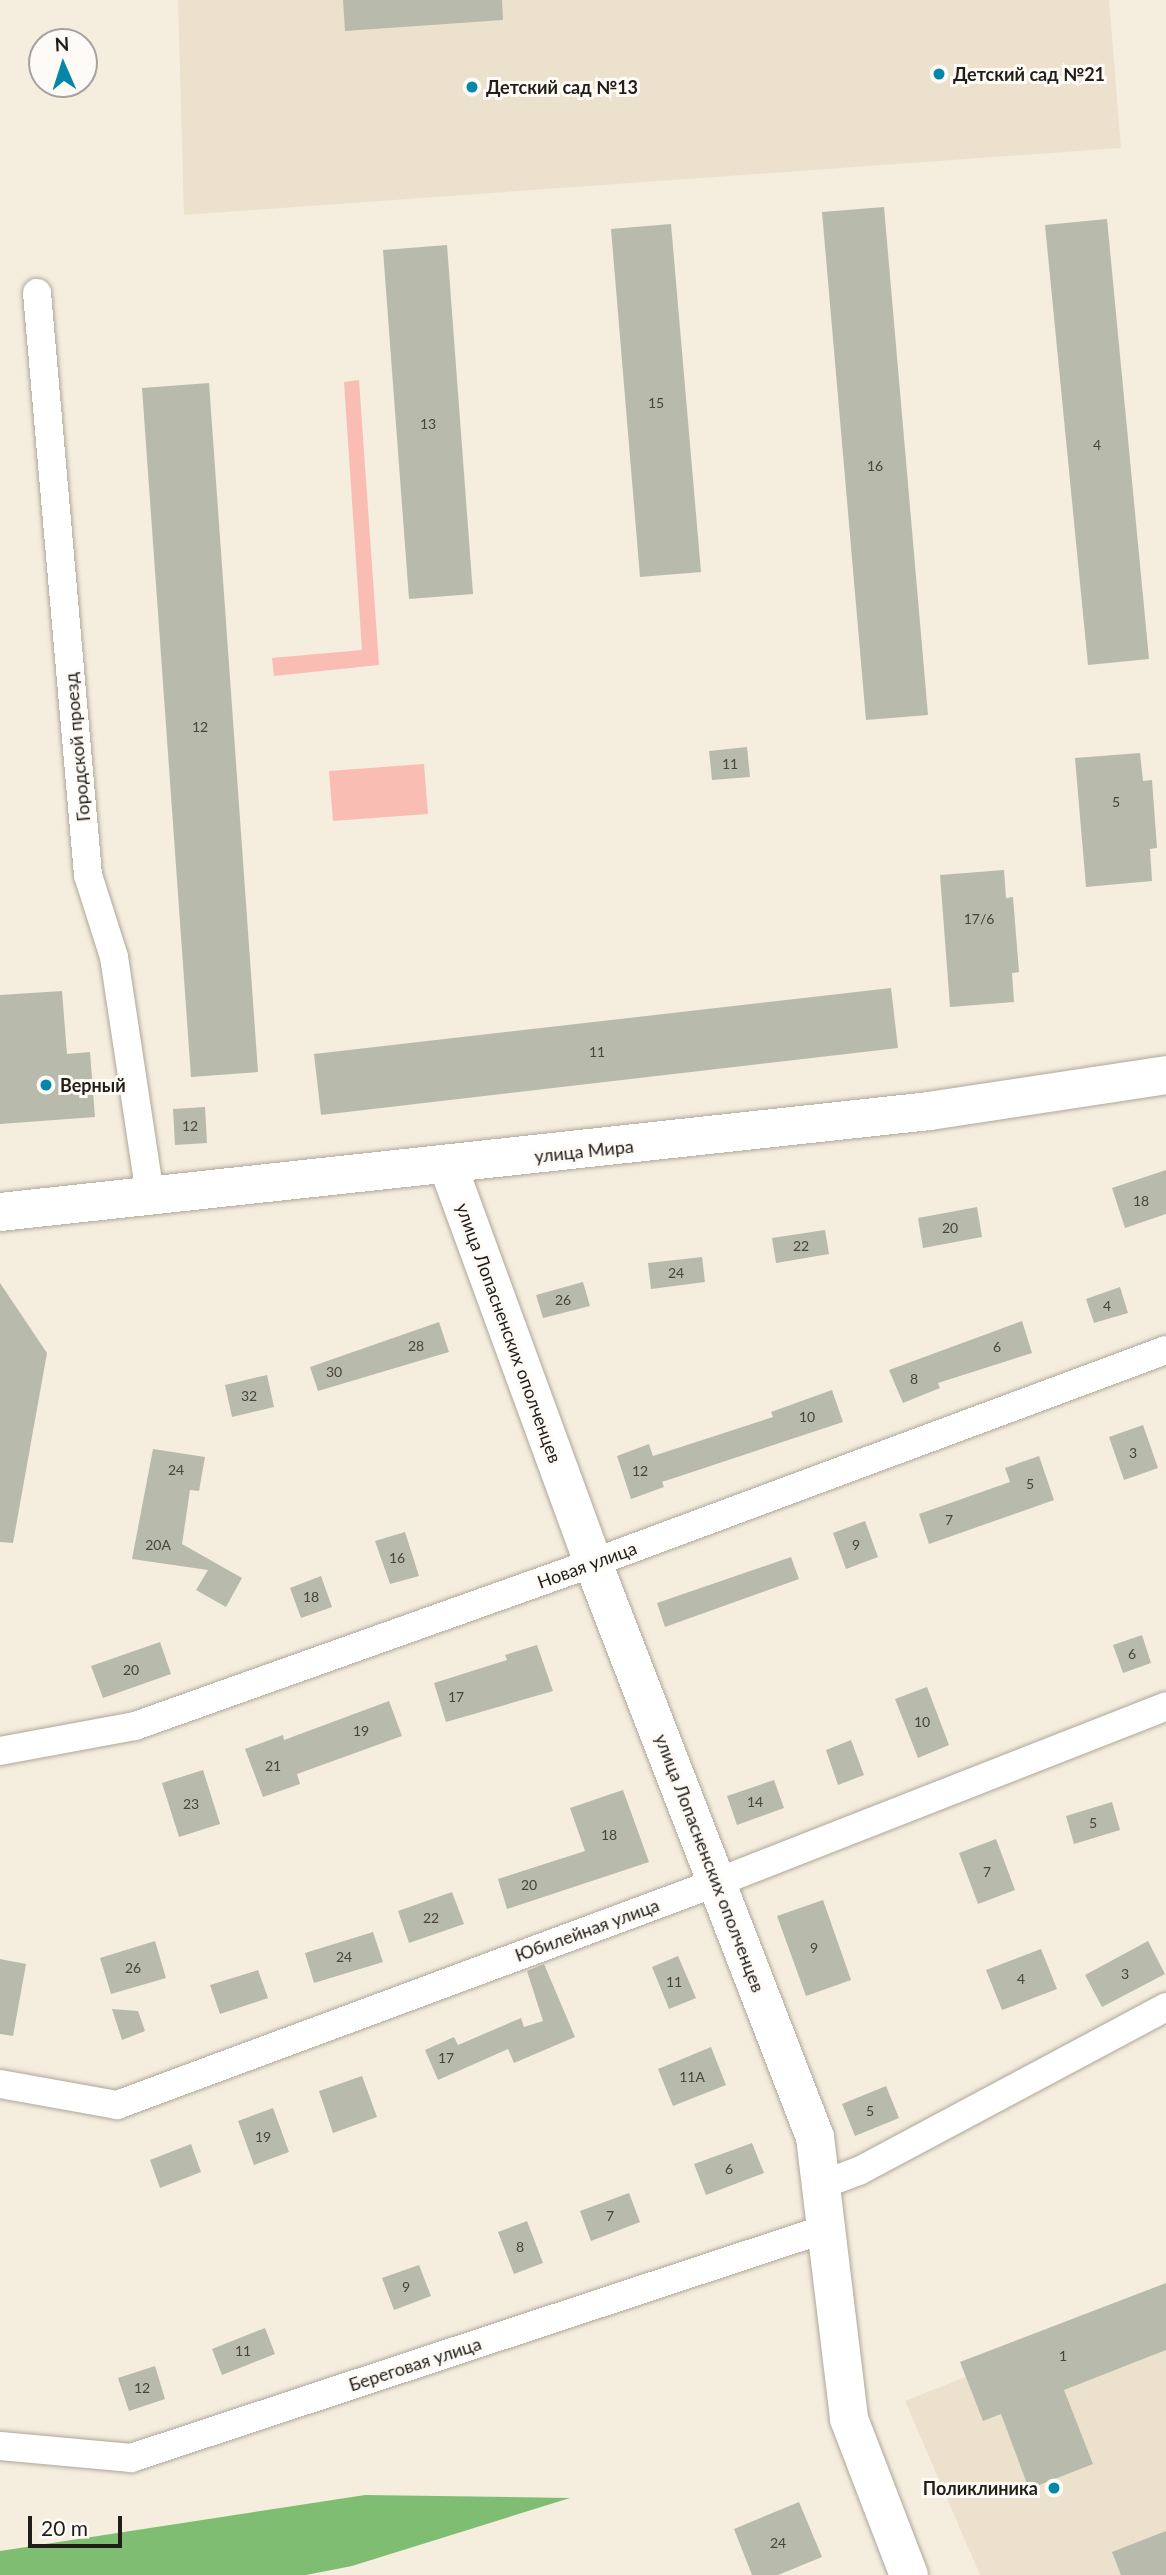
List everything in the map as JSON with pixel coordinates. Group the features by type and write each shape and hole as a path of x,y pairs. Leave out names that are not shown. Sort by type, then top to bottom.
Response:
{"street":[{"name":"Городской проезд","path":"37,293 88,875 114,957 150,1196"},
{"name":"улица Мира","path":"0,1212 448,1166 929,1111 1166,1075"},
{"name":"улица Лопасненских ополченцев","path":"448,1166 593,1563 815,2137 849,2419 909,2575"},
{"name":"Новая улица","path":"0,1751 135,1726 593,1563 1166,1350"},
{"name":"Юбилейная улица","path":"0,2084 117,2105 718,1882 1166,1706"},
{"path":"822,2185 859,2171 1166,2007"},
{"name":"Береговая улица","path":"0,2446 131,2458 825,2229"}],"shaded area":[{"name":"Детский сад №13","path":"178,0 1109,0 1121,148 184,215"},
{"path":"359,380 379,665 274,676 272,658 362,650 344,382"},
{"path":"424,764 428,814 333,821 329,771"},
{"name":"Поликлиника","path":"1166,2297 1166,2575 980,2575 905,2401"},
{"path":"365,2495 570,2498 352,2566 306,2575 0,2575 0,2551"}],"building":[{"path":"343,0 502,0 503,20 345,31"},
{"path":"884,207 928,715 866,720 822,212"},
{"path":"1107,219 1149,659 1088,665 1045,225"},
{"path":"671,224 701,572 640,577 611,229"},
{"path":"447,245 473,594 409,599 383,250"},
{"path":"209,383 258,1072 191,1077 142,388"},
{"path":"747,747 750,777 712,780 709,751"},
{"path":"1140,753 1143,781 1152,780 1157,848 1150,849 1152,881 1086,887 1075,758"},
{"path":"1004,870 1006,898 1013,897 1019,972 1012,973 1014,1002 950,1007 940,875"},
{"path":"891,988 898,1048 321,1115 314,1054"},
{"name":"Верный","path":"62,991 67,1054 90,1052 95,1117 0,1124 0,995"},
{"path":"205,1107 207,1143 175,1145 173,1109"},
{"path":"1166,1170 1166,1214 1125,1228 1112,1188"},
{"path":"977,1207 982,1237 923,1248 918,1218"},
{"path":"825,1230 829,1254 776,1263 772,1238"},
{"path":"702,1257 705,1282 651,1289 648,1263"},
{"path":"583,1282 590,1306 543,1318 536,1295"},
{"path":"0,1283 47,1353 13,1543 0,1542"},
{"path":"1120,1287 1128,1313 1094,1323 1086,1299"},
{"path":"1022,1321 1032,1353 938,1383 940,1388 903,1403 889,1370"},
{"path":"439,1322 449,1352 318,1391 310,1367"},
{"path":"267,1375 274,1407 232,1417 225,1385"},
{"path":"832,1390 843,1422 662,1482 664,1487 631,1499 617,1456 649,1444 653,1456 773,1417 771,1412"},
{"path":"1143,1425 1158,1468 1124,1480 1109,1437"},
{"path":"153,1449 205,1457 199,1491 190,1490 182,1544 242,1578 226,1607 196,1590 208,1570 132,1559"},
{"path":"1039,1456 1054,1500 929,1544 919,1514 1010,1482 1005,1468"},
{"path":"865,1521 878,1557 846,1569 833,1533"},
{"path":"405,1532 419,1576 390,1584 375,1541"},
{"path":"791,1557 799,1579 665,1627 657,1603"},
{"path":"321,1576 332,1607 301,1618 290,1588"},
{"path":"1142,1635 1151,1663 1123,1673 1113,1645"},
{"path":"160,1642 171,1674 103,1698 91,1666"},
{"path":"537,1645 553,1691 446,1722 434,1683 507,1660 505,1655"},
{"path":"927,1687 949,1745 918,1758 895,1699"},
{"path":"389,1701 402,1736 297,1774 300,1784 263,1797 245,1749 283,1735 284,1740"},
{"path":"851,1740 864,1775 838,1785 826,1750"},
{"path":"203,1770 220,1824 179,1837 162,1783"},
{"path":"774,1780 784,1808 737,1825 727,1796"},
{"path":"623,1790 649,1862 507,1909 498,1879 585,1851 570,1808"},
{"path":"1112,1802 1120,1830 1074,1844 1066,1816"},
{"path":"996,1839 1015,1890 978,1904 959,1853"},
{"path":"452,1892 464,1924 409,1943 398,1911"},
{"path":"823,1900 851,1980 806,1996 777,1916"},
{"path":"373,1932 383,1962 314,1983 305,1953"},
{"path":"155,1941 166,1978 111,1994 100,1958"},
{"path":"1148,1941 1165,1974 1102,2007 1085,1975"},
{"path":"1041,1949 1057,1989 1002,2010 986,1970"},
{"path":"678,1956 696,1998 669,2009 652,1967"},
{"path":"0,1959 26,1964 13,2036 0,2034"},
{"path":"544,1964 575,2037 514,2063 508,2049 438,2080 425,2050 454,2037 458,2045 521,2018 524,2027 543,2021 527,1971"},
{"path":"258,1970 268,1998 220,2014 210,1985"},
{"path":"112,2009 138,2011 145,2031 122,2040"},
{"path":"711,2047 726,2085 673,2106 658,2069"},
{"path":"362,2076 377,2117 333,2133 319,2091"},
{"path":"886,2086 899,2118 855,2136 842,2104"},
{"path":"273,2108 289,2152 254,2165 238,2121"},
{"path":"752,2143 764,2173 706,2195 694,2164"},
{"path":"191,2144 201,2172 160,2188 150,2160"},
{"path":"629,2193 640,2222 591,2241 580,2211"},
{"path":"527,2221 543,2263 514,2274 498,2232"},
{"path":"419,2265 431,2296 394,2310 382,2278"},
{"path":"1166,2283 1166,2350 1064,2390 1093,2464 1029,2489 1001,2414 983,2421 960,2362"},
{"path":"265,2328 275,2354 222,2375 212,2349"},
{"path":"155,2366 165,2399 129,2411 118,2378"},
{"path":"799,2502 822,2557 778,2575 752,2575 734,2529"},
{"path":"1166,2531 1166,2575 1121,2575 1112,2552"}],"place":[{"name":"Детский сад №21","path":"939,74"},
{"name":"Детский сад №13","path":"472,87"},
{"name":"Верный","path":"46,1085"},
{"name":"Поликлиника","path":"1054,2488"}]}
